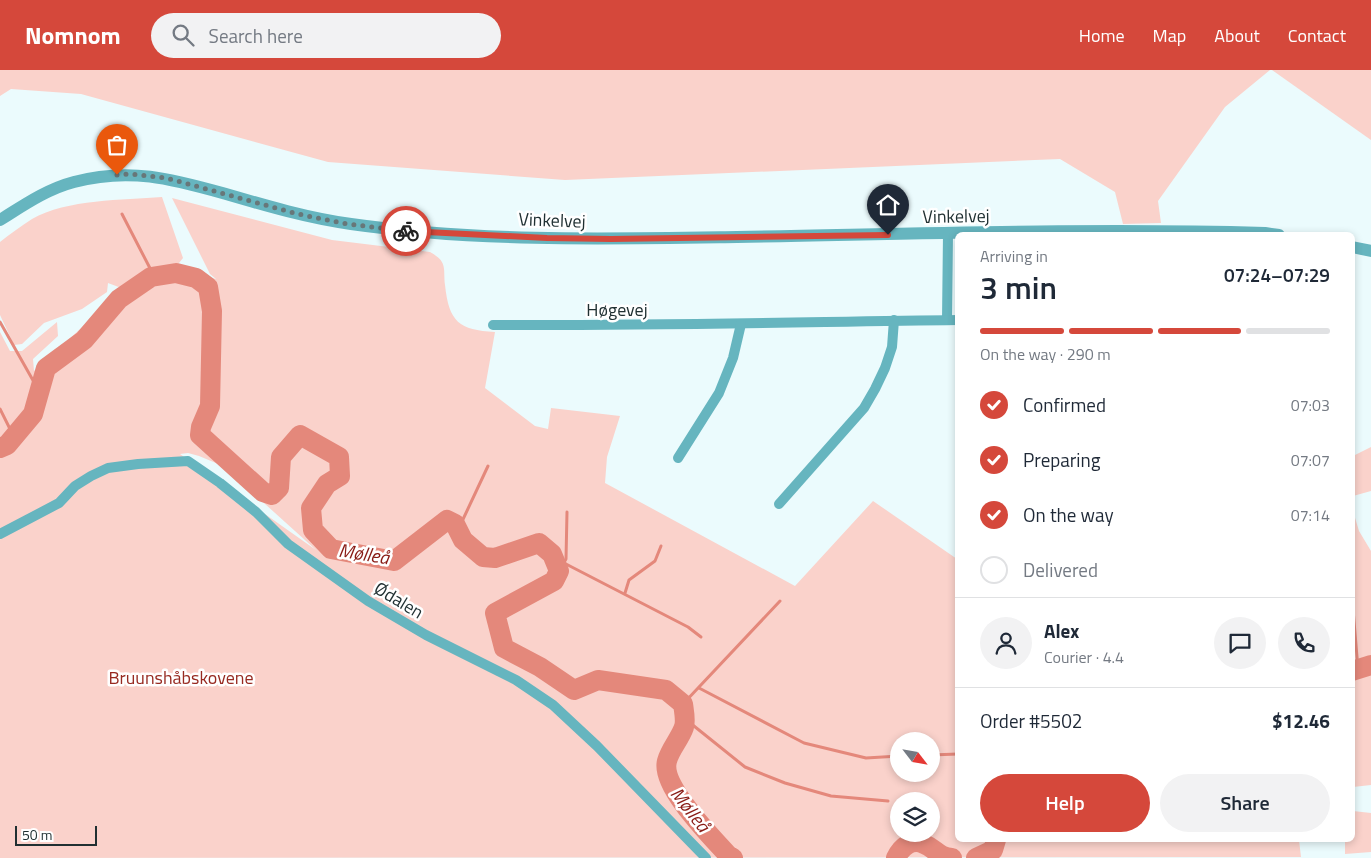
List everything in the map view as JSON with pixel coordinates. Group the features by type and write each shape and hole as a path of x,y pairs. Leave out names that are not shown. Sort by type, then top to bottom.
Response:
{"street":[{"name":"Vinkelvej","path":"0,220 40,195 72,182 104,176 130,174 166,178 298,214 347,224 417,233 611,239 955,234"},
{"name":"Høgevej","path":"493,325 740,324 952,320 948,234"},
{"path":"1355,248 1371,251"},
{"path":"779,504 864,408 876,389 892,347 894,320"},
{"path":"678,458 719,393 733,358 740,324"},
{"name":"Ødalen","path":"0,534 59,503 75,486 108,468 188,461 220,482 256,512 288,544 368,601 426,635 516,680 553,706 596,746 706,858"}],"green space":[{"path":"0,70 1270,70 1225,107 1158,201 1161,223 1123,224 1115,192 1060,159 565,180 328,162 81,94 11,89 0,96"},
{"path":"1272,70 1371,70 1371,140"},
{"name":"Bruunshåbskovene","path":"162,197 183,258 179,263 153,268 131,285 156,270 179,268 216,279 210,274 172,198 332,240 430,252 442,262 449,308 453,316 464,326 495,332 485,388 535,426 548,429 551,408 620,416 607,457 605,483 795,586 873,501 955,558 955,842 1299,842 1301,857 0,858 0,332 10,351 22,351 57,322 58,336 33,359 34,371 124,289 108,283 107,292 82,309 44,323 22,344 14,345 0,315 0,242 32,219 46,212 78,204","holes":["188,453 199,456 223,466 316,550 180,454"]},
{"path":"1371,447 1371,491 1355,495 1355,455"},
{"path":"1355,518 1359,531 1371,551 1371,785 1355,787"},
{"path":"1355,811 1371,813 1371,852 1345,854 1345,842 1355,842"}],"waterway":[{"path":"122,214 154,276"},
{"name":"Mølleå","path":"0,448 7,445 33,414 46,368 84,340 119,299 151,277 176,273 196,278 208,287 212,311 210,406 201,427 200,435 263,492 272,495 279,488 281,457 300,435 339,457 340,476 327,484 311,508 313,530 331,549 394,561 447,520 455,524 463,540 483,557 495,558 539,543 552,554 559,571 554,581 495,613 504,648 540,667 574,690 598,680 666,690 683,704 684,727 667,761 667,771 671,784 689,811 728,855 733,858"},
{"path":"0,322 39,391"},
{"path":"0,409 14,437"},
{"path":"458,530 488,466"},
{"path":"559,571 566,559 567,512"},
{"path":"625,593 629,580 655,561 661,546"},
{"path":"564,563 688,627 701,637"},
{"path":"683,704 780,601"},
{"path":"1355,633 1358,669"},
{"name":"Mølleå","path":"1355,670 1371,665"},
{"path":"699,688 804,743 866,758 890,757"},
{"path":"684,718 745,767 785,783 831,796 888,801"},
{"path":"940,755 955,754"},
{"name":"Mølleå","path":"896,858 904,847 915,842 920,842 943,856 952,858"},
{"name":"Mølleå","path":"976,858 993,850 995,842"}],"way so far":[{"path":"117,175 130,174 166,178 298,214 347,224 406,231"}],"route":[{"path":"406,231 417,233 611,239 888,235"}]}
